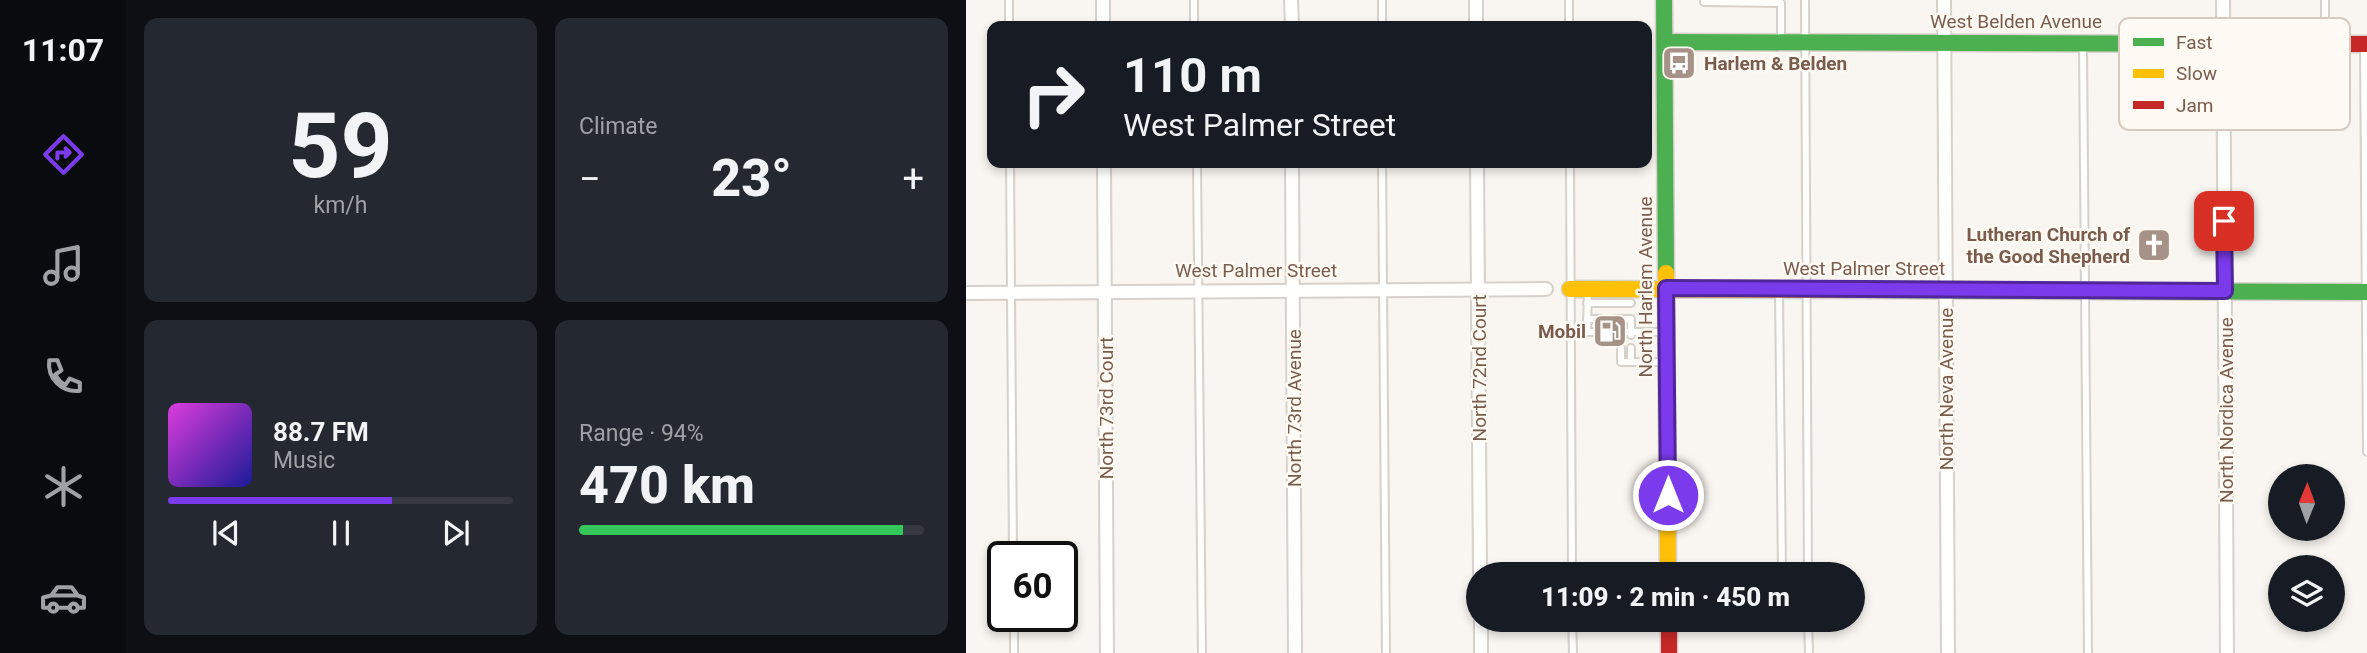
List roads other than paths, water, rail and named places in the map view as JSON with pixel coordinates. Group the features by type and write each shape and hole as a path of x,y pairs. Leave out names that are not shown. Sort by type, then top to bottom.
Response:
{"street":[{"path":"1103,0 1104,21"},
{"path":"1291,0 1292,21"},
{"path":"1476,0 1476,21"},
{"name":"North Harlem Avenue","path":"1664,0 1668,562"},
{"name":"North Neva Avenue","path":"1944,0 1948,653"},
{"name":"North Nordica Avenue","path":"2223,0 2223,18"},
{"name":"West Belden Avenue","path":"1665,41 2119,43"},
{"name":"North Nordica Avenue","path":"2224,130 2227,653"},
{"name":"North 73rd Court","path":"1104,168 1107,653"},
{"name":"North 73rd Avenue","path":"1292,168 1295,653"},
{"name":"North 72nd Court","path":"1477,168 1480,562"},
{"name":"West Palmer Street","path":"1570,289 1587,296 1631,295 1666,288 2366,292"},
{"name":"West Palmer Street","path":"966,293 1546,289"},
{"path":"1480,632 1481,653"},
{"path":"1669,632 1669,653"}],"lane":[{"path":"1009,0 1009,21"},
{"path":"1194,0 1194,21"},
{"path":"1382,0 1382,21"},
{"path":"1569,0 1569,21"},
{"path":"1704,0 1782,1 1781,41"},
{"path":"1805,0 1808,562"},
{"path":"2325,0 2325,18"},
{"path":"2083,43 2088,653"},
{"path":"2365,44 2367,452"},
{"path":"1010,168 1013,541"},
{"path":"1197,168 1202,653"},
{"path":"1382,168 1386,653"},
{"path":"1570,168 1572,562"},
{"path":"1779,289 1782,562"},
{"path":"1631,295 1631,333"},
{"path":"1587,296 1587,332 1600,332"},
{"path":"1587,319 1600,319"},
{"path":"1615,319 1631,319"},
{"path":"1646,362 1647,332"},
{"path":"1621,333 1667,332"},
{"path":"1621,348 1621,362 1667,362"},
{"path":"1631,348 1631,362"},
{"path":"1014,632 1014,653"},
{"path":"1572,632 1573,653"},
{"path":"1808,632 1809,653"}],"place":[{"name":"Harlem & Belden","path":"1679,63"},
{"name":"Lutheran Church of the Good Shepherd","path":"2154,245"},
{"name":"Mobil","path":"1610,331"}]}
